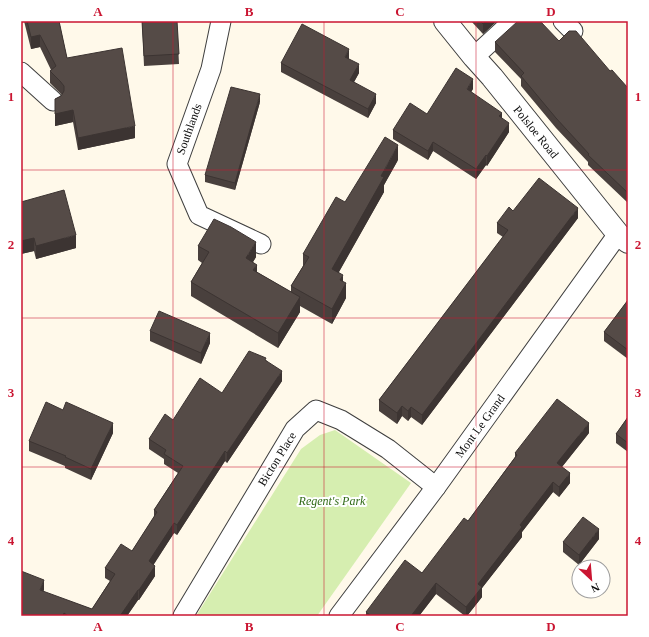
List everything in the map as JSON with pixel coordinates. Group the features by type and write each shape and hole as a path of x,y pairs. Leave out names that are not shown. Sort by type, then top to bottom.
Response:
{"street":[{"name":"Southlands","path":"221,21 212,69 177,164 199,215 261,244"},
{"name":"Polsloe Road","path":"445,21 623,238"},
{"path":"474,57 513,21"},
{"path":"21,72 53,101"},
{"name":"Mont Le Grand","path":"339,616 623,238"},
{"name":"Bicton Place","path":"183,616 294,429 316,410 341,420 388,449 436,487"}],"green space":[{"name":"Regent's Park","path":"335,430 411,483 317,616 196,616 301,449 320,435"}],"building":[{"path":"27,21 59,21 67,58 122,48 135,126 78,138 73,110 55,114 55,99 61,96 64,91 64,86 50,71 56,66 40,35 31,37"},
{"path":"142,21 177,21 179,54 144,56"},
{"path":"518,21 540,21 559,41 569,31 576,31 610,71 612,70 628,88 628,193 588,155 589,154 556,118 521,76 524,73 495,42"},
{"path":"302,24 349,49 345,57 359,64 350,80 376,94 368,109 281,63"},
{"path":"456,68 473,79 467,89 502,113 499,116 509,123 487,156 486,155 476,169 433,142 428,151 393,130 410,103 427,114"},
{"path":"231,87 260,94 235,183 205,175"},
{"path":"385,137 398,145 381,176 384,177 332,269 343,275 340,280 346,283 332,309 291,286 309,257 303,254 336,197 345,202"},
{"path":"539,178 578,208 422,415 411,407 408,411 402,406 397,413 379,400 508,230 497,223 509,207 513,211"},
{"path":"64,190 76,235 36,246 34,238 21,241 21,202"},
{"path":"214,219 256,242 246,258 257,265 253,270 300,297 278,333 191,282 209,252 198,246"},
{"path":"628,300 628,350 604,332"},
{"path":"159,311 210,333 201,353 150,331"},
{"path":"249,351 266,358 265,360 282,371 227,453 225,451 177,525 174,523 149,561 155,566 120,616 68,616 64,613 63,616 21,616 21,571 44,580 40,590 92,609 115,574 105,568 121,544 132,551 157,512 154,510 183,466 164,454 166,450 149,439 165,414 173,420 200,378 222,393"},
{"path":"557,399 589,423 557,463 570,473 559,487 553,482 520,525 522,527 478,584 482,587 466,607 436,583 411,616 371,616 366,612 405,560 422,573 464,518 468,521 517,455 515,453"},
{"path":"46,402 63,410 66,402 113,423 91,469 65,457 66,456 29,441"},
{"path":"628,417 628,443 616,434"},
{"path":"583,517 599,529 579,555 563,542"}]}
